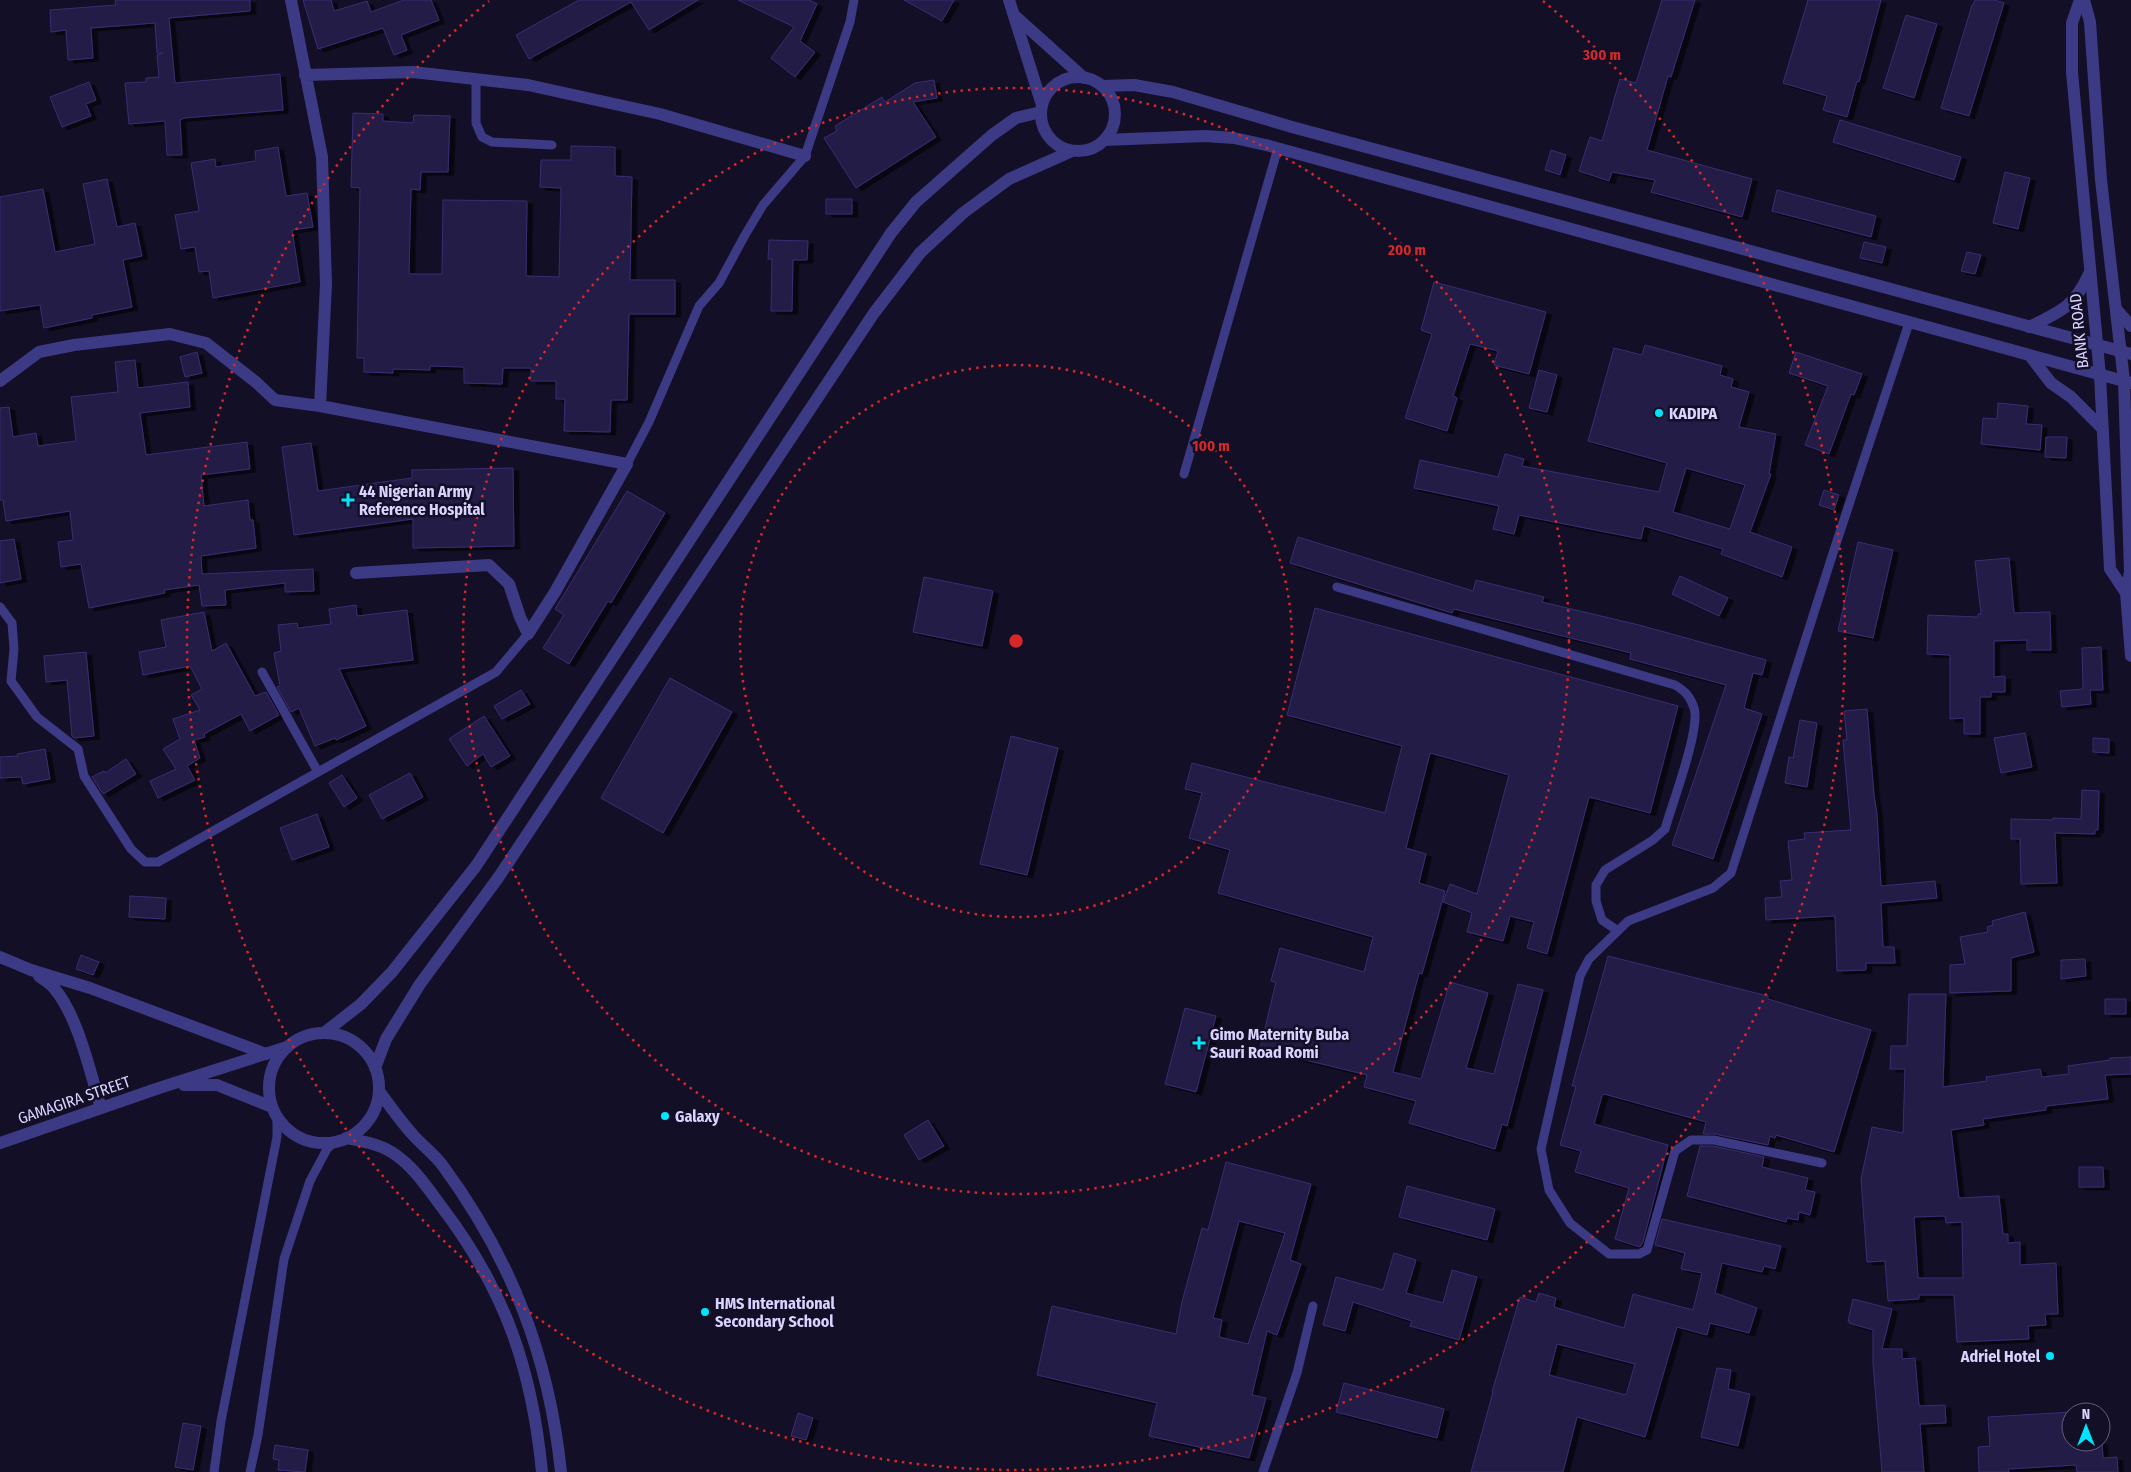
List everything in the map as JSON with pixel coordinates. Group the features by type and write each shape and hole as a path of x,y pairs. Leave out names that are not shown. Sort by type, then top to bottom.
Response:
{"street":[{"path":"291,0 304,75 322,157 326,284 320,406"},
{"path":"1008,0 1015,16 1041,108 1042,126 1050,138 1062,147 1072,151"},
{"name":"BANK ROAD","path":"2080,0 2072,23 2072,72 2089,274 2100,376 2110,569 2126,593 2131,656"},
{"path":"2084,0 2090,22 2102,180 2116,309 2126,352 2129,433 2130,572 2126,593"},
{"path":"375,1068 386,1039 420,984 498,878 874,313 920,253 963,213 1009,179 1072,151 1089,149 1104,140 1111,130 1115,118 1114,106 1109,94 1102,86 1084,78 1015,16"},
{"path":"304,75 413,72 528,85 660,114 805,156"},
{"path":"324,1033 361,1004 392,972 476,866 891,233 916,202 992,134 1016,118 1041,108 1048,92 1058,83 1070,78 1084,78"},
{"path":"1102,86 1134,85 1173,92 1302,130 2126,352"},
{"path":"1104,140 1205,136 1234,138 1278,148 2100,376 2128,382"},
{"path":"2029,327 2060,313 2080,294 2089,274"},
{"path":"2116,309 2131,326"},
{"path":"0,381 39,352 74,345 170,334 206,343 257,383 275,400 320,406 627,464 555,592 528,634"},
{"path":"2031,357 2051,383 2071,397 2103,429"},
{"path":"356,573 489,565 509,584 528,634"},
{"path":"0,957 31,970 90,988 266,1054"},
{"path":"31,970 54,987 67,1007 84,1050 101,1108"},
{"path":"341,1140 359,1130 369,1119 376,1106 379,1091 375,1068 360,1047 337,1035 324,1033 310,1035 287,1047 276,1060 270,1075 269,1091 275,1112 288,1130 303,1138 319,1142 341,1140 366,1142 392,1152 418,1175 463,1234 494,1287 515,1337 529,1387 539,1438 542,1472"},
{"name":"GAMAGIRA STREET","path":"0,1143 159,1088 287,1047"},
{"name":"GAMAGIRA STREET","path":"159,1088 188,1084 217,1085 275,1112"},
{"path":"379,1091 414,1136 442,1165 486,1231 510,1279 532,1331 546,1383 557,1435 561,1472"}],"lane":[{"path":"627,464 649,422 699,306 719,283 744,235 763,205 805,156 850,22 854,0"},
{"path":"476,80 476,123 482,137 492,142 552,145"},
{"path":"1184,474 1278,148"},
{"path":"1822,1163 1714,1140 1691,1140 1675,1151 1647,1250 1639,1254 1609,1254 1570,1223 1549,1190 1541,1149 1580,976 1589,959 1628,922 1713,888 1731,873 1834,550 1910,323"},
{"path":"1337,587 1675,685 1688,693 1695,709 1695,728 1665,828 1653,840 1605,870 1596,885 1596,901 1602,920 1618,931"},
{"path":"0,607 12,623 14,649 11,681 37,717 78,749 84,776 131,849 145,862 158,862 496,672 528,634"},
{"path":"262,672 318,772"},
{"path":"214,1472 221,1421 277,1137 275,1112"},
{"path":"250,1472 259,1426 284,1259 310,1181 327,1149 341,1140"},
{"path":"1263,1472 1297,1373 1313,1306"}],"building":[{"path":"115,0 250,0 250,11 169,18 175,83 280,74 283,110 184,118 180,120 182,155 167,155 165,121 129,124 125,83 146,82 146,78 159,77 157,55 163,53 157,53 155,23 91,28 93,58 68,60 66,30 51,32 50,10 116,5"},
{"path":"303,0 331,0 334,11 367,1 371,12 404,0 431,0 439,20 401,35 407,50 394,55 383,28 318,49"},
{"path":"579,0 698,0 649,30 631,2 529,59 516,35"},
{"path":"738,0 809,0 817,4 800,41 815,52 795,77 771,58 794,27"},
{"path":"904,0 954,0 942,21"},
{"path":"1662,0 1695,0 1671,77 1668,76 1647,150 1752,179 1742,217 1651,192 1655,180 1612,172 1609,181 1579,171 1590,137 1602,141 1620,79 1636,83"},
{"path":"1808,0 1881,0 1859,82 1857,81 1847,117 1823,110 1827,96 1783,83"},
{"path":"1975,0 1994,0 2004,3 1969,116 1941,108"},
{"path":"1906,15 1937,24 1914,98 1883,88"},
{"path":"934,80 937,98 913,102 936,137 856,188 824,138 837,131 835,126 882,97 885,102 915,83"},
{"path":"89,82 96,100 86,104 91,116 62,127 50,97"},
{"path":"353,113 383,114 383,121 413,123 414,115 450,116 448,172 421,172 420,190 411,189 409,274 442,274 443,200 527,201 526,276 559,277 561,188 540,187 541,160 571,160 571,146 615,147 615,176 632,177 630,280 675,280 675,314 629,314 627,400 611,400 610,432 564,431 565,399 556,399 556,381 531,381 531,368 503,368 502,384 464,383 464,367 430,366 430,370 393,369 393,373 364,372 364,358 357,358 360,188 351,187"},
{"path":"1840,120 1961,157 1954,180 1833,142"},
{"path":"278,147 286,196 307,193 313,227 292,230 300,282 213,298 209,271 199,272 195,247 181,249 175,215 199,211 191,163 215,159 216,167 256,161 255,151"},
{"path":"1551,150 1566,155 1560,175 1545,170"},
{"path":"2005,172 2030,178 2018,229 1993,223"},
{"path":"107,179 117,227 135,223 142,256 123,260 132,307 92,315 92,318 44,328 40,305 0,311 0,197 43,189 55,252 95,244 83,184"},
{"path":"1777,190 1876,216 1871,237 1772,211"},
{"path":"826,199 852,199 852,214 826,214"},
{"path":"769,240 808,241 807,260 793,260 792,311 771,311 772,259 768,259"},
{"path":"1864,242 1886,247 1882,263 1860,258"},
{"path":"1967,252 1981,255 1975,274 1961,271"},
{"path":"1434,282 1546,312 1529,374 1494,365 1498,351 1470,344 1453,396 1457,398 1447,431 1405,418 1432,334 1421,330"},
{"path":"1645,345 1722,366 1720,375 1733,379 1731,387 1749,392 1739,427 1776,434 1769,474 1771,474 1750,532 1792,547 1782,577 1721,554 1723,549 1644,526 1641,539 1519,515 1514,534 1493,529 1499,506 1414,488 1420,460 1498,477 1505,454 1524,459 1522,466 1659,492 1667,463 1588,441 1614,348 1642,355","holes":["1686,468 1745,485 1730,529 1673,512"]},
{"path":"197,352 202,373 185,377 180,357"},
{"path":"1796,352 1862,374 1854,395 1851,394 1829,454 1805,445 1828,386 1789,373"},
{"path":"135,360 138,388 188,382 190,407 140,413 146,455 247,442 250,469 201,475 204,506 248,500 250,520 253,520 256,548 201,556 202,574 313,569 314,591 285,592 285,583 225,590 226,605 202,606 199,585 164,590 165,593 89,608 81,564 61,567 58,542 73,540 70,511 6,521 3,500 0,500 0,408 9,407 13,437 36,433 38,446 76,441 71,397 118,392 115,362"},
{"path":"1539,370 1557,375 1547,412 1529,408"},
{"path":"1998,403 2028,406 2026,424 2042,425 2040,450 1981,444 1983,418 1997,419"},
{"path":"2046,437 2067,437 2066,458 2045,457"},
{"path":"311,443 318,491 412,478 412,470 513,468 514,546 413,548 413,519 294,535 282,447"},
{"path":"1824,490 1839,495 1834,510 1819,505"},
{"path":"627,491 665,513 611,603 608,601 569,664 543,648 564,615 555,609"},
{"path":"1298,537 1473,591 1476,580 1544,597 1542,602 1639,625 1766,660 1762,675 1753,673 1744,708 1762,714 1713,859 1672,845 1726,685 1630,659 1631,653 1454,609 1452,613 1290,563"},
{"path":"14,539 21,579 0,583 0,541"},
{"path":"1858,542 1893,550 1873,638 1838,631"},
{"path":"2009,558 2014,613 2050,612 2051,650 2027,650 2027,640 1994,641 1994,677 2005,676 2005,692 1991,692 1991,697 1980,697 1980,734 1964,734 1964,718 1950,719 1950,655 1927,654 1928,615 1978,617 1978,614 1981,614 1975,561"},
{"path":"1680,576 1728,598 1719,616 1672,594"},
{"path":"924,577 993,591 982,646 913,632"},
{"path":"356,605 357,616 407,610 413,660 339,669 366,726 336,740 335,738 315,746 299,708 291,712 277,687 280,686 274,653 281,651 278,625 297,623 298,628 331,624 329,609"},
{"path":"1315,608 1678,706 1650,813 1589,797 1547,954 1527,948 1534,922 1510,916 1503,941 1467,932 1472,913 1443,902 1450,884 1477,894 1509,775 1430,753 1406,848 1426,854 1419,883 1445,891 1422,974 1419,973 1393,1072 1421,1079 1450,982 1488,993 1466,1068 1494,1074 1518,984 1543,990 1507,1126 1502,1124 1495,1149 1409,1123 1416,1101 1364,1087 1367,1075 1260,1049 1276,982 1271,981 1280,948 1364,972 1373,937 1218,893 1230,850 1189,838 1202,793 1185,789 1192,763 1385,813 1402,746 1287,715"},
{"path":"204,612 212,651 226,643 255,696 266,692 279,715 250,731 241,714 204,734 205,737 194,740 200,758 187,766 195,780 158,798 150,781 176,769 163,749 180,739 173,719 200,710 191,695 202,689 190,666 143,675 139,652 166,647 161,620"},
{"path":"2101,647 2103,690 2090,690 2091,704 2062,707 2060,691 2083,689 2082,648"},
{"path":"86,652 94,736 74,738 72,736 67,680 46,682 44,656"},
{"path":"670,678 732,712 663,833 601,798"},
{"path":"521,690 530,704 502,719 494,706"},
{"path":"1867,709 1877,814 1881,886 1935,881 1937,898 1881,903 1883,947 1894,947 1895,963 1866,963 1866,970 1837,971 1835,916 1766,920 1765,898 1782,897 1780,881 1792,880 1788,841 1805,839 1804,833 1851,830 1843,740 1847,740 1844,711"},
{"path":"484,716 510,756 491,767 483,754 467,766 449,739"},
{"path":"1800,720 1817,723 1807,787 1785,783 1789,757 1793,758"},
{"path":"2025,733 2032,767 2001,773 1994,738"},
{"path":"1011,736 1058,748 1027,875 980,864"},
{"path":"2093,738 2109,739 2109,753 2093,752"},
{"path":"45,749 50,779 23,784 21,777 0,778 0,757 18,756 17,754"},
{"path":"126,759 136,774 103,794 92,777 104,771 105,773"},
{"path":"410,773 423,797 382,819 369,795"},
{"path":"342,775 357,798 344,807 329,783"},
{"path":"2082,790 2099,791 2098,830 2095,830 2095,834 2055,833 2057,883 2021,884 2020,839 2011,839 2011,819 2081,819"},
{"path":"317,814 329,847 292,860 280,828"},
{"path":"130,896 166,898 165,919 129,917"},
{"path":"2025,912 2034,952 2011,958 2011,991 1950,993 1950,965 1965,964 1960,937 1988,932 1987,927 1993,925 1992,921"},
{"path":"81,955 99,962 93,975 76,969"},
{"path":"1608,956 1768,996 1768,999 1871,1030 1834,1152 1776,1135 1775,1138 1770,1136 1768,1145 1715,1134 1703,1134 1706,1122 1604,1094 1594,1124 1668,1145 1643,1242 1640,1247 1615,1239 1629,1188 1575,1172 1581,1151 1560,1145 1576,1086 1572,1086"},
{"path":"2085,959 2086,976 2061,979 2061,960"},
{"path":"1909,994 1946,994 1943,1087 1987,1081 1986,1077 2040,1069 2042,1077 2069,1074 2068,1066 2110,1060 2110,1058 2131,1057 2131,1074 2105,1075 2108,1099 2046,1106 2046,1110 1983,1119 1984,1125 1951,1130 1959,1198 1999,1196 2003,1234 2008,1234 2008,1243 2020,1242 2020,1265 2056,1263 2058,1314 2045,1314 2046,1325 2028,1326 2029,1339 1957,1342 1954,1295 1919,1295 1919,1299 1888,1301 1885,1261 1867,1262 1861,1179 1872,1127 1903,1133 1905,1069 1890,1069 1891,1046 1907,1046","holes":["1945,1216 1946,1223 1962,1222 1963,1278 1918,1278 1914,1217"]},
{"path":"2105,999 2126,999 2126,1014 2105,1014"},
{"path":"1185,1008 1216,1016 1196,1092 1165,1084"},
{"path":"928,1120 944,1146 919,1160 904,1135"},
{"path":"1700,1146 1713,1146 1764,1157 1762,1167 1808,1178 1805,1190 1815,1192 1810,1215 1799,1212 1798,1220 1787,1218 1786,1222 1687,1196"},
{"path":"1226,1162 1311,1184 1290,1260 1301,1264 1277,1335 1267,1331 1252,1395 1266,1398 1249,1458 1149,1436 1157,1403 1037,1375 1052,1306 1176,1334 1182,1302 1202,1228 1208,1230","holes":["1239,1221 1285,1233 1248,1344 1219,1337 1222,1320 1213,1318"]},
{"path":"2079,1167 2103,1167 2104,1187 2079,1187"},
{"path":"1407,1186 1495,1209 1487,1240 1399,1217"},
{"path":"1662,1219 1781,1246 1775,1269 1764,1266 1762,1272 1722,1263 1715,1293 1757,1308 1749,1333 1710,1323 1707,1335 1677,1327 1645,1437 1577,1417 1563,1472 1471,1472 1520,1297 1536,1302 1539,1293 1556,1298 1554,1307 1624,1328 1633,1294 1693,1310 1702,1273 1681,1269 1685,1253 1655,1245","holes":["1557,1344 1635,1364 1626,1395 1549,1375"]},
{"path":"1394,1253 1416,1260 1406,1293 1443,1303 1452,1270 1477,1277 1459,1340 1410,1326 1412,1321 1353,1302 1345,1331 1323,1325 1336,1277 1383,1290"},
{"path":"1853,1299 1892,1309 1882,1349 1902,1349 1902,1359 1915,1358 1919,1406 1945,1405 1946,1423 1920,1424 1924,1472 1882,1472 1873,1363 1873,1330 1849,1323"},
{"path":"1717,1368 1731,1370 1728,1389 1750,1394 1738,1446 1701,1437"},
{"path":"1344,1383 1444,1409 1437,1438 1336,1412"},
{"path":"798,1413 813,1418 806,1440 791,1436"},
{"path":"2061,1413 2061,1452 2103,1452 2103,1458 2117,1457 2118,1472 2077,1472 2076,1465 2008,1469 2009,1472 1979,1472 1978,1447 1990,1446 1988,1417"},
{"path":"183,1423 201,1426 193,1470 175,1467"},
{"path":"275,1445 308,1450 305,1472 278,1470 279,1460 273,1459"}],"place":[{"name":"KADIPA","path":"1659,413"},
{"name":"44 Nigerian Army Reference Hospital","path":"348,500"},
{"name":"Gimo Maternity Buba Sauri Road Romi","path":"1199,1043"},
{"name":"Galaxy","path":"665,1116"},
{"name":"HMS International Secondary School","path":"705,1312"},
{"name":"Adriel Hotel","path":"2050,1356"}]}
